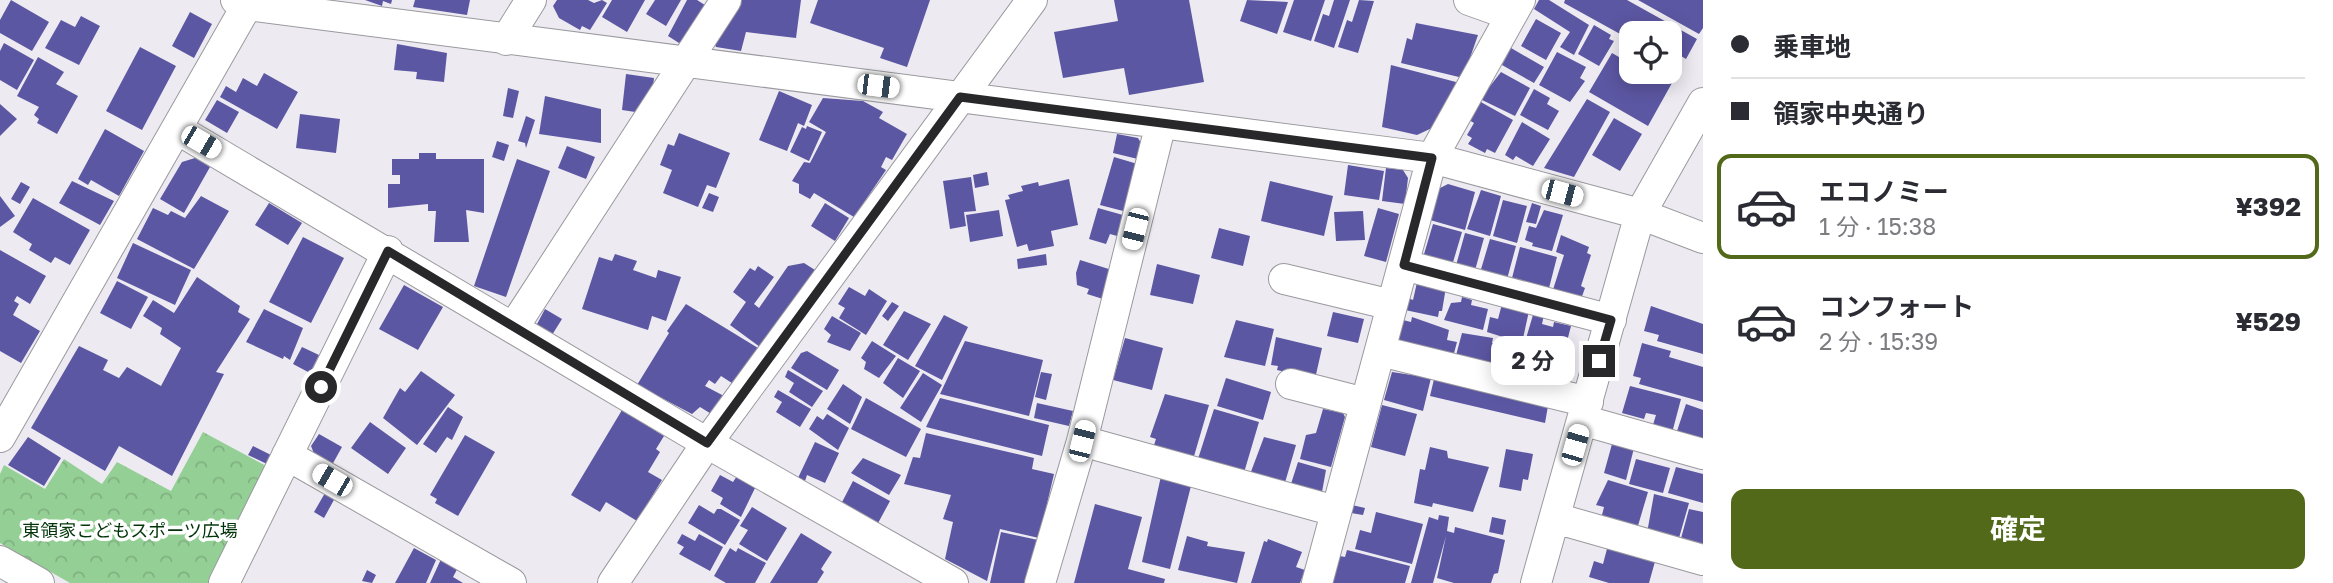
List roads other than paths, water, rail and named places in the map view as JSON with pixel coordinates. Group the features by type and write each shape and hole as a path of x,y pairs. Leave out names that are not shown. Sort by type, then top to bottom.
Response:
{"street":[{"path":"506,40 531,0"},
{"path":"513,328 726,0"},
{"path":"613,583 707,443 1032,0"},
{"path":"1317,583 1432,158 1516,7 1469,0"},
{"path":"0,437 177,129 244,2 506,40 1432,158 1640,214 1703,237"},
{"path":"1536,583 1640,214 1703,103"},
{"path":"1040,583 1082,441 1161,123"},
{"path":"177,129 388,251 707,443 953,583"},
{"path":"224,583 388,251"},
{"path":"1404,265 1611,320"},
{"path":"1284,279 1392,305"},
{"path":"1380,351 1585,411 1703,454"},
{"path":"1291,384 1365,403"},
{"path":"1082,441 1335,511"},
{"path":"288,455 511,583"},
{"path":"1555,519 1703,560"},
{"path":"0,561 39,583"}],"park label":[{"name":"東領家こどもスポーツ広場","path":"130,530"}]}
